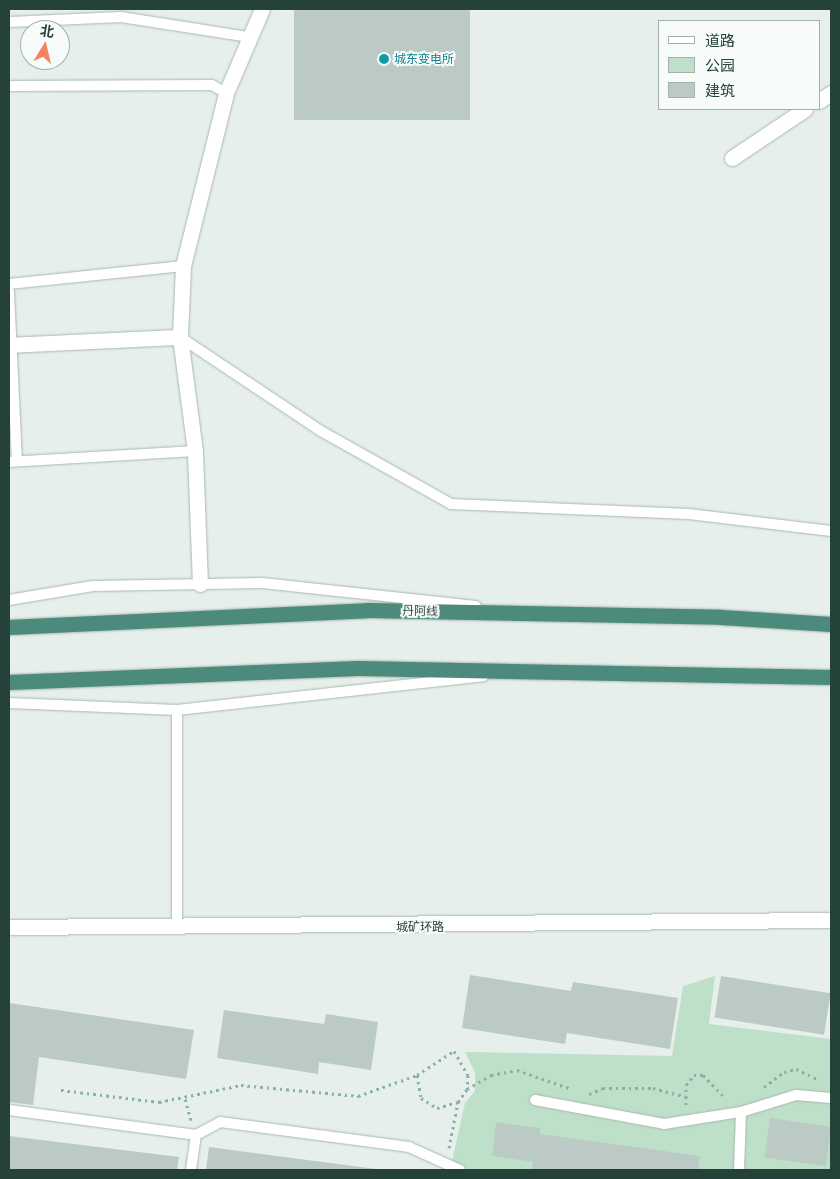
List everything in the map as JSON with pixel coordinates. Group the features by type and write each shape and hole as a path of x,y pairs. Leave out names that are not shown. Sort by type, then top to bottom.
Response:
{"highway":[{"name":"丹阿线","path":"9,627 367,610 831,624"},
{"path":"9,682 358,668 831,677"}],"street":[{"path":"200,584 195,451 180,337 184,266 226,93 262,9"},
{"path":"820,99 831,93"},
{"path":"732,158 804,110"},
{"path":"10,345 180,337"},
{"name":"城矿环路","path":"9,927 831,920"}],"lane":[{"path":"9,22 121,17 249,37"},
{"path":"9,86 212,85 226,93"},
{"path":"9,284 184,266"},
{"path":"9,292 13,461 195,451"},
{"path":"180,337 321,431 451,504 689,514 831,530"},
{"path":"9,600 93,586 262,583 549,614"},
{"path":"9,703 177,710 538,670"},
{"path":"177,710 177,927"},
{"path":"535,1100 664,1124 741,1112 796,1095 831,1098"},
{"path":"9,1110 196,1134 220,1122 409,1147 446,1161 460,1170"},
{"path":"739,1170 741,1112"},
{"path":"191,1170 196,1134"}],"path":[{"path":"61,1090 159,1102 241,1085 358,1096 417,1075 454,1051 468,1075 467,1089"},
{"path":"757,1092 784,1072 796,1069 825,1083"},
{"path":"686,1121 686,1085 694,1075 702,1075 718,1094 728,1099"},
{"path":"446,1161 458,1102"}],"green space":[{"path":"715,976 709,1024 831,1039 831,1170 450,1170 465,1103 475,1091 475,1072 465,1052 672,1056 683,986"}],"building":[{"name":"城东变电所","path":"294,9 470,9 470,120 294,120"},
{"path":"470,975 571,991 573,982 678,998 670,1049 567,1033 565,1044 462,1028"},
{"path":"721,976 831,993 824,1035 714,1017"},
{"path":"9,1003 194,1030 186,1079 39,1057 33,1105 9,1102"},
{"path":"224,1010 324,1024 326,1014 378,1022 371,1070 319,1062 318,1074 217,1058"},
{"path":"770,1118 831,1127 826,1166 764,1158"},
{"path":"496,1122 540,1128 540,1134 700,1156 698,1170 532,1170 533,1162 492,1156"},
{"path":"9,1136 179,1157 177,1170 9,1170"},
{"path":"209,1147 376,1169 376,1170 206,1170"}],"place":[{"name":"城东变电所","path":"384,59"}]}
